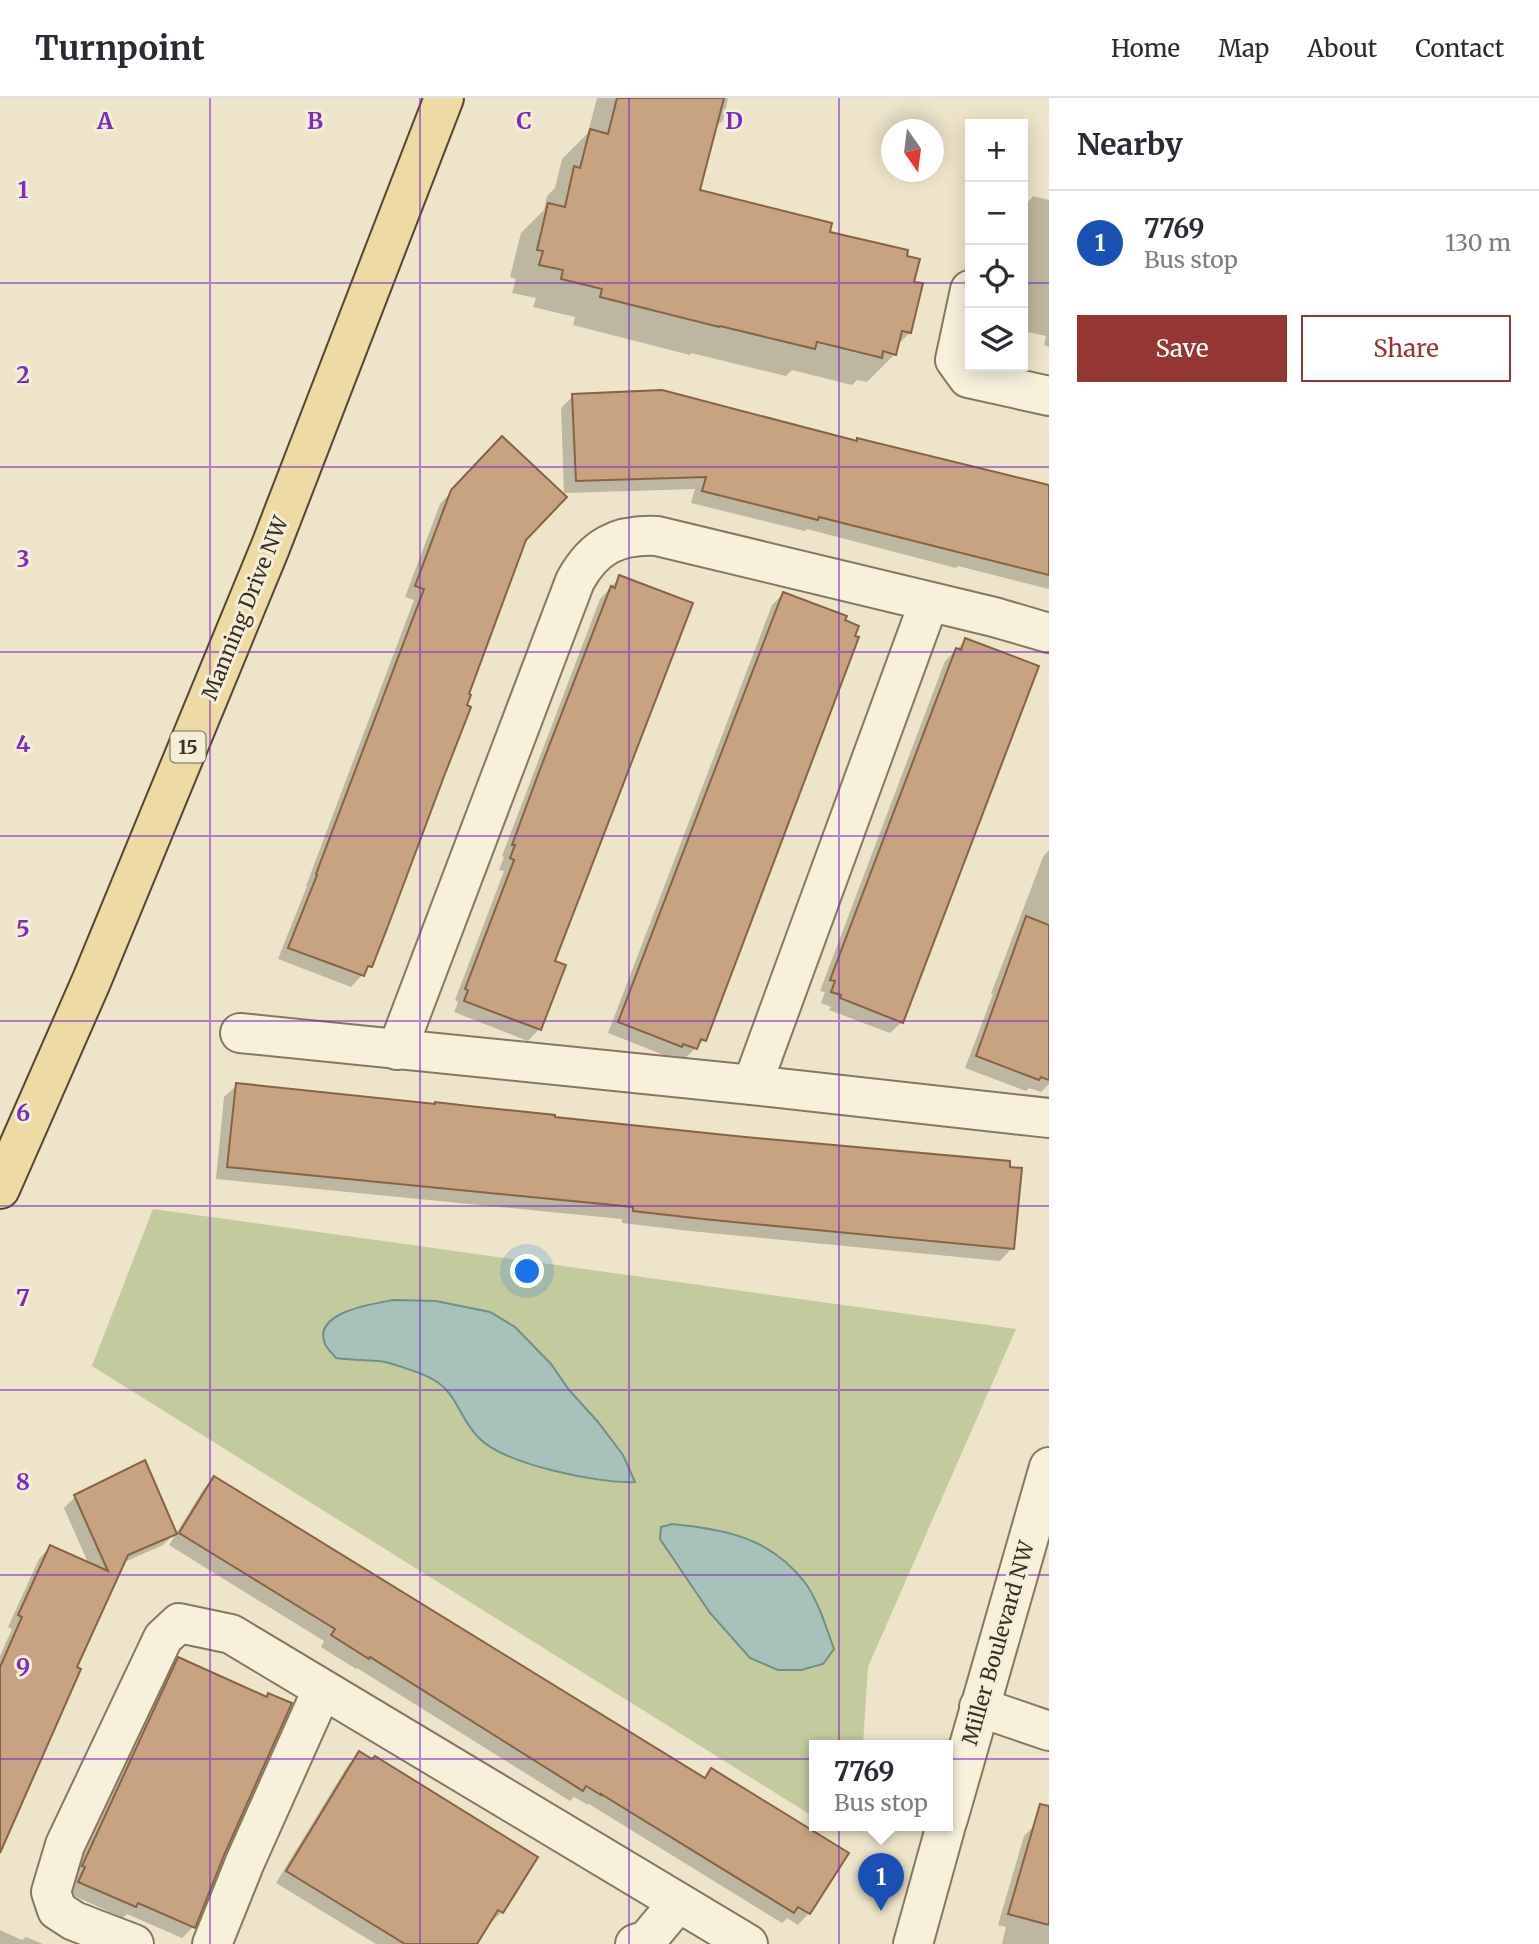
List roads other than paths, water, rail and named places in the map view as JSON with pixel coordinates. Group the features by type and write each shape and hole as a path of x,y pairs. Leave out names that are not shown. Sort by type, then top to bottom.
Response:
{"main road":[{"name":"Manning Drive NW","path":"0,1189 91,982 271,548 444,98"}],"street":[{"path":"966,308 955,360 968,378 1049,396"},
{"path":"397,1050 575,581 592,556 608,544 637,535 657,536 994,617 1049,633"},
{"path":"752,1085 929,602"},
{"path":"240,1033 1049,1118"},
{"name":"Miller Boulevard NW","path":"953,1798 1049,1467"},
{"path":"134,1944 74,1921 57,1910 51,1892 65,1846 163,1638 179,1623 231,1634 748,1944"},
{"path":"212,1944 245,1861 322,1690"},
{"path":"979,1707 1049,1731"},
{"path":"913,1944 944,1831"},
{"path":"635,1944 647,1940 678,1903"}],"water":[{"path":"393,1300 436,1301 490,1312 515,1327 551,1364 569,1390 598,1422 623,1455 635,1482 576,1476 509,1456 479,1438 448,1392 434,1380 384,1362 336,1358 327,1348 323,1333 327,1324 336,1317 359,1307"},
{"path":"672,1524 711,1529 746,1539 763,1546 793,1568 815,1599 834,1649 823,1664 801,1670 778,1670 750,1658 710,1613 660,1539 661,1527"}],"place":[{"name":"7769","path":"881,1911"}]}
